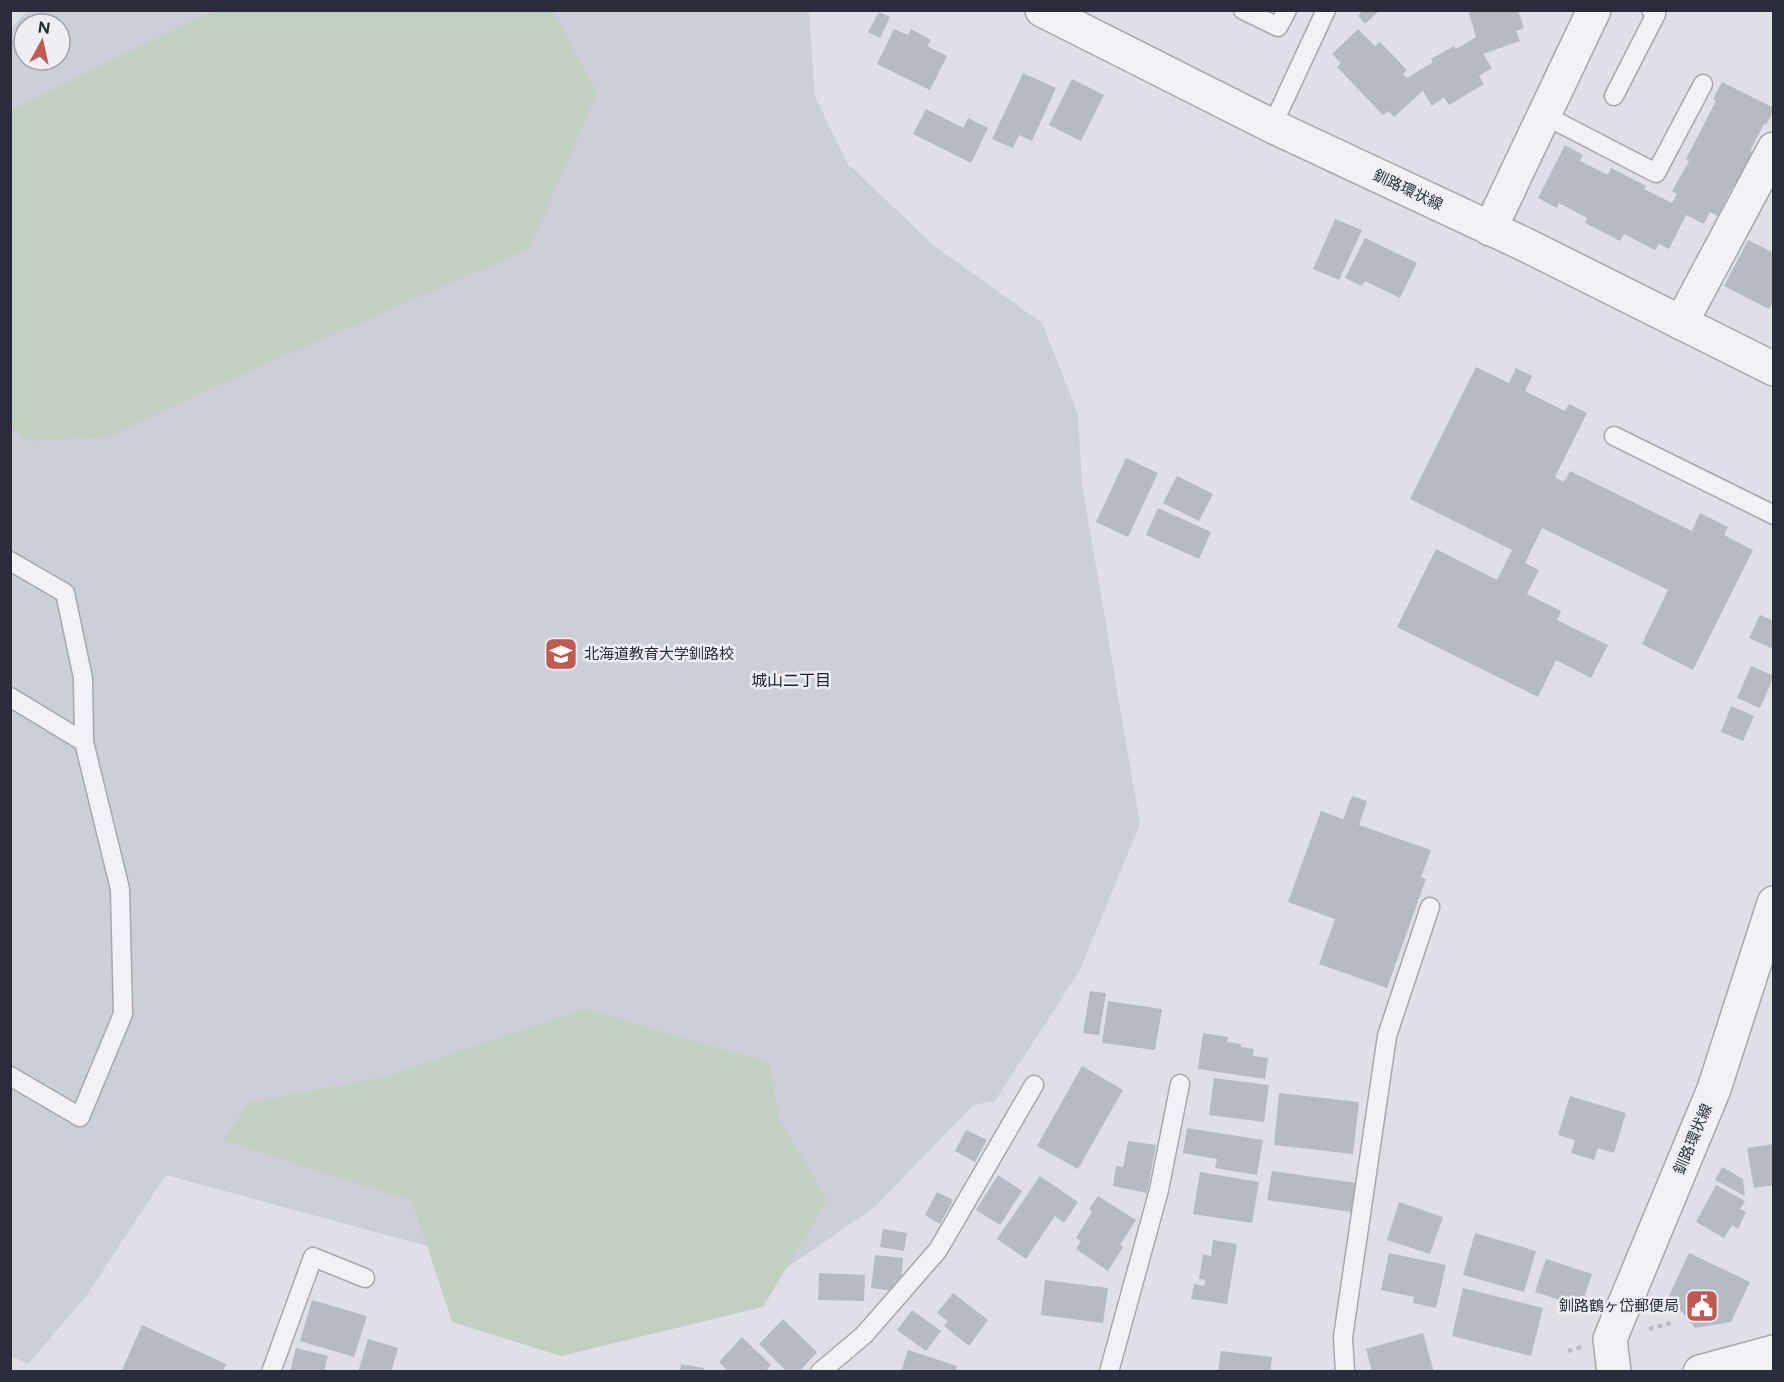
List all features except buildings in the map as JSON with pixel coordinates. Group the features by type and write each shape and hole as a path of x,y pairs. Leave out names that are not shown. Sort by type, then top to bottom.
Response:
{"street":[{"name":"釧路環状線","path":"1042,10 1272,126 1526,245 1773,369"},
{"path":"1490,229 1594,10"},
{"path":"1681,323 1771,159"},
{"name":"釧路環状線","path":"1614,1371 1610,1340 1714,1089 1773,903"},
{"path":"1700,1371 1773,1352"}],"lane":[{"path":"1243,10 1278,27 1287,10"},
{"path":"1272,126 1326,10"},
{"path":"1614,96 1656,14 1651,10"},
{"path":"1544,115 1656,173 1703,84"},
{"path":"1614,436 1773,515"},
{"path":"10,561 65,593 83,678 84,742 120,889 123,1014 80,1117 10,1076"},
{"path":"10,697 84,742"},
{"path":"1345,1371 1343,1337 1387,1036 1430,907"},
{"path":"820,1371 864,1335 938,1250 1034,1084"},
{"path":"1109,1371 1159,1190 1180,1084"},
{"path":"271,1371 313,1257 365,1278"}],"shaded area":[{"name":"北海道教育大学釧路校","path":"27,10 809,11 815,96 847,163 933,245 1042,323 1078,414 1082,484 1140,824 1080,970 995,1101 973,1105 875,1207 718,1315 604,1294 166,1175 87,1295 28,1364 11,1356 11,29 12,72 72,72 72,12 25,12"}],"green space":[{"path":"213,11 553,11 597,93 529,249 218,385 110,437 31,441 11,428 11,110"},
{"path":"585,1009 769,1063 779,1119 827,1200 763,1307 561,1356 452,1322 412,1201 223,1140 249,1103 385,1077"}],"place":[{"name":"北海道教育大学釧路校","path":"561,654"},
{"name":"釧路鶴ヶ岱郵便局","path":"1702,1306"}],"district":[{"name":"城山二丁目","path":"791,680"}]}
